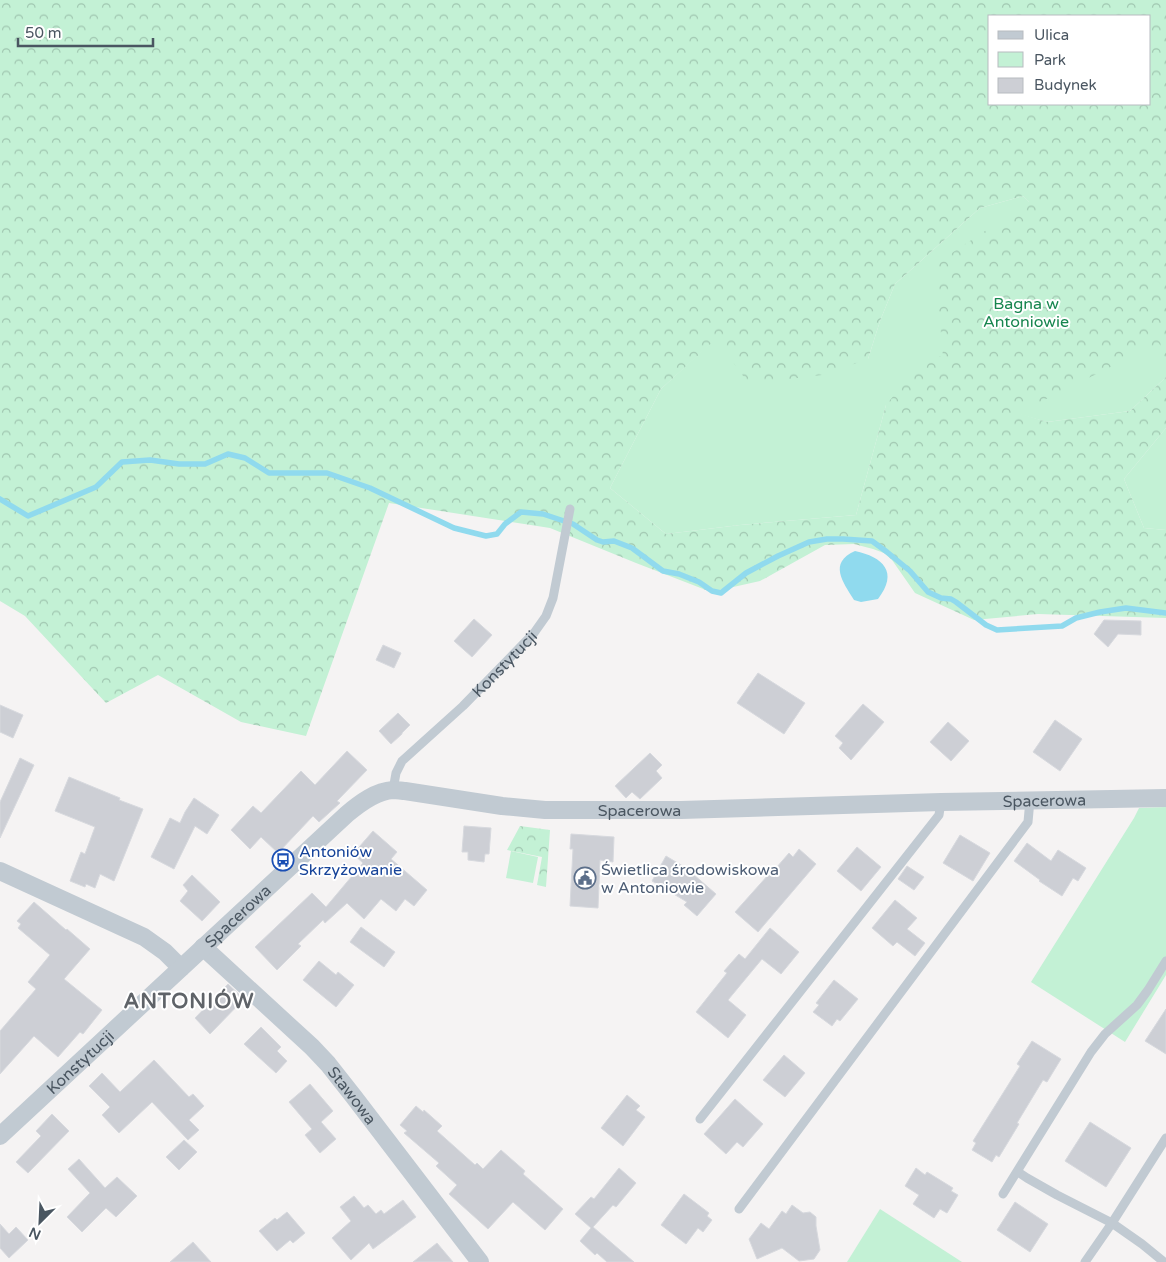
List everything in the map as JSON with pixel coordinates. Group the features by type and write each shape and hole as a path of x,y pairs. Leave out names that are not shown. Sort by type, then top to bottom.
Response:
{"street":[{"name":"Spacerowa","path":"181,968 354,808 376,795 393,790 502,806 544,810 681,810 941,802 1166,798"},
{"path":"0,871 144,937 165,952 181,968"},
{"name":"Stawowa","path":"203,947 328,1064 480,1262"},
{"name":"Konstytucji","path":"0,1136 181,968"}],"lane":[{"name":"Konstytucji","path":"393,790 396,773 402,762 463,706 534,633 546,616 553,598 570,509"},
{"path":"739,1209 1028,822 1030,800"},
{"path":"700,1119 939,816 941,802"},
{"path":"1003,1194 1091,1052 1105,1034 1137,1005 1166,961"},
{"path":"1086,1262 1166,1138"},
{"path":"1018,1172 1057,1195 1112,1223 1164,1262"}],"green space":[{"name":"Bagna w Antoniowie","path":"0,0 1166,0 1166,360 1159,343 1018,413 1047,422 1130,411 1166,377 1166,428 1124,479 1144,528 1166,530 1166,618 1038,614 974,620 915,593 892,560 884,553 854,544 825,545 760,581 711,592 550,528 389,503 306,736 241,722 158,675 106,703 25,616 0,601","holes":["1023,196 1029,202 935,264 943,357 928,354 886,405 856,515 740,525 666,534 610,488 661,389 716,339 749,384 822,375 868,359 880,321 895,284 980,208"]},
{"name":"Bagna w Antoniowie","path":"1023,196 1066,238 1166,240 1166,377 1130,411 1047,422 1001,409 886,405 856,515 740,525 666,534 610,488 661,389 716,338 868,359 880,321 895,284 980,208"},
{"path":"1166,428 1166,530 1144,528 1124,479"},
{"path":"1166,807 1166,975 1125,1042 1031,982 1139,808"},
{"path":"520,826 550,830 546,887 537,885 542,857 507,850"},
{"path":"511,851 538,857 533,883 506,878"},
{"path":"880,1209 962,1262 847,1262"}],"water":[{"path":"855,551 873,557 885,567 887,581 878,599 861,602 854,600 842,580 840,567 842,561"}],"building":[{"path":"474,619 492,635 472,657 454,641"},
{"path":"1104,620 1141,621 1141,635 1118,634 1108,647 1094,634"},
{"path":"383,645 401,653 394,668 376,660"},
{"path":"758,673 805,703 784,734 737,703"},
{"path":"863,704 884,722 851,760 839,748 843,743 835,736"},
{"path":"0,705 23,715 13,738 0,732"},
{"path":"398,713 410,725 391,744 379,731"},
{"path":"1055,720 1082,739 1060,771 1033,752"},
{"path":"948,722 969,741 951,761 930,742"},
{"path":"347,751 367,770 337,801 340,803 319,822 313,816 278,853 261,837 250,849 231,830 253,806 261,813 301,771 315,785"},
{"path":"650,753 662,765 656,771 662,778 640,799 632,792 626,798 615,786"},
{"path":"20,758 34,765 0,838 0,802"},
{"path":"69,777 143,809 114,881 100,874 95,888 86,884 85,887 70,881 81,852 85,854 95,827 55,811"},
{"path":"194,798 219,815 207,834 195,826 174,869 151,857 170,818 180,823"},
{"path":"464,826 491,828 489,854 485,854 484,862 468,860 468,852 462,852"},
{"path":"373,831 397,852 391,859 427,890 414,906 405,899 396,911 381,899 364,919 347,903 325,923 323,920 298,944 301,946 277,970 255,947 312,893 326,907 363,863 353,854"},
{"name":"Świetlica środowiskowa w Antoniowie","path":"571,834 614,837 613,862 600,860 598,908 570,906 573,849 570,849"},
{"path":"960,835 990,853 973,881 943,863"},
{"path":"1027,843 1051,861 1058,850 1086,868 1078,881 1073,878 1062,896 1014,861"},
{"path":"857,847 881,867 861,891 837,871"},
{"path":"799,849 816,864 758,932 735,912 789,853 793,857"},
{"path":"666,856 686,868 716,894 697,916 684,905 687,902 652,881"},
{"path":"907,866 924,877 914,890 898,879"},
{"path":"192,875 220,902 202,921 180,901 188,891 183,885"},
{"path":"895,900 917,918 907,929 925,943 915,956 897,942 893,946 872,928"},
{"path":"34,902 90,949 64,979 102,1010 83,1034 80,1032 58,1057 34,1036 0,1074 0,1031 36,989 28,982 50,955 18,928 21,924 17,921"},
{"path":"361,927 395,952 384,967 350,942"},
{"path":"770,928 799,952 781,974 762,959 728,1000 746,1015 728,1038 696,1012 727,973 724,971 739,954 745,959"},
{"path":"319,961 336,975 338,972 354,985 336,1007 303,980"},
{"path":"834,980 858,999 840,1021 837,1019 832,1026 813,1012 819,1005 816,1003"},
{"path":"228,984 244,999 210,1034 195,1018"},
{"path":"1166,1009 1166,1054 1145,1041"},
{"path":"261,1027 281,1047 277,1051 287,1061 276,1073 244,1044"},
{"path":"1032,1041 1061,1059 1047,1082 1043,1080 999,1157 996,1155 992,1162 972,1150 976,1143 973,1141 1020,1066 1017,1064"},
{"path":"784,1055 805,1073 785,1097 763,1080"},
{"path":"154,1060 189,1097 193,1094 204,1106 189,1120 199,1130 188,1140 152,1102 119,1133 102,1115 110,1107 89,1086 102,1073 120,1092"},
{"path":"310,1084 333,1111 321,1122 336,1139 320,1153 305,1135 312,1129 289,1102"},
{"path":"627,1095 640,1106 636,1110 645,1117 623,1146 601,1128"},
{"path":"735,1099 763,1124 743,1147 737,1142 726,1154 704,1134"},
{"path":"416,1106 423,1112 424,1110 442,1126 437,1131 475,1165 477,1163 483,1169 501,1150 525,1171 523,1174 563,1209 545,1230 513,1202 488,1229 449,1194 457,1185 436,1166 439,1163 404,1133 407,1131 400,1125"},
{"path":"52,1114 69,1131 28,1173 16,1162 41,1136 36,1131"},
{"path":"1090,1122 1131,1148 1106,1187 1065,1161"},
{"path":"184,1140 197,1152 179,1170 166,1157"},
{"path":"79,1159 105,1188 117,1177 137,1196 116,1217 106,1208 82,1232 67,1217 90,1193 68,1169"},
{"path":"619,1168 636,1183 616,1207 613,1205 593,1227 634,1262 607,1262 597,1253 595,1255 580,1241 591,1228 575,1214 591,1197 594,1199"},
{"path":"916,1168 925,1175 927,1172 953,1188 951,1191 958,1195 947,1213 940,1209 934,1218 913,1204 919,1195 905,1186"},
{"path":"684,1194 709,1213 707,1216 712,1220 703,1232 698,1228 686,1244 661,1225"},
{"path":"354,1196 364,1208 368,1205 376,1214 381,1210 384,1214 403,1200 416,1217 373,1249 369,1243 351,1260 332,1238 351,1221 340,1207"},
{"path":"1015,1202 1048,1224 1030,1252 997,1230"},
{"path":"792,1205 803,1213 810,1212 816,1217 820,1250 814,1259 799,1261 782,1248 757,1259 749,1239 761,1223 769,1229 782,1211 786,1214"},
{"path":"287,1212 305,1233 293,1243 290,1240 277,1251 259,1231 275,1218 277,1220"},
{"path":"0,1224 9,1234 16,1227 28,1240 9,1258 0,1248"},
{"path":"193,1242 211,1262 170,1262"},
{"path":"437,1243 453,1262 413,1262"}],"waterway":[{"path":"0,499 28,516 96,487 122,462 150,460 179,464 205,464 228,454 245,458 269,473 327,473 370,488 454,528 486,536 497,534 505,524 521,512 543,514 573,524 597,540 603,542 614,541 632,548 663,571 679,574 699,582 712,591 721,593 746,573 809,542 843,539 872,541 910,571 928,592 941,598 951,599 986,625 997,630 1062,626 1076,618 1126,608 1166,613"}],"place":[{"name":"Antoniów Skrzyżowanie","path":"283,860"},
{"name":"Świetlica środowiskowa w Antoniowie","path":"585,878"}],"district":[{"name":"ANTONIÓW","path":"189,1001"}]}
